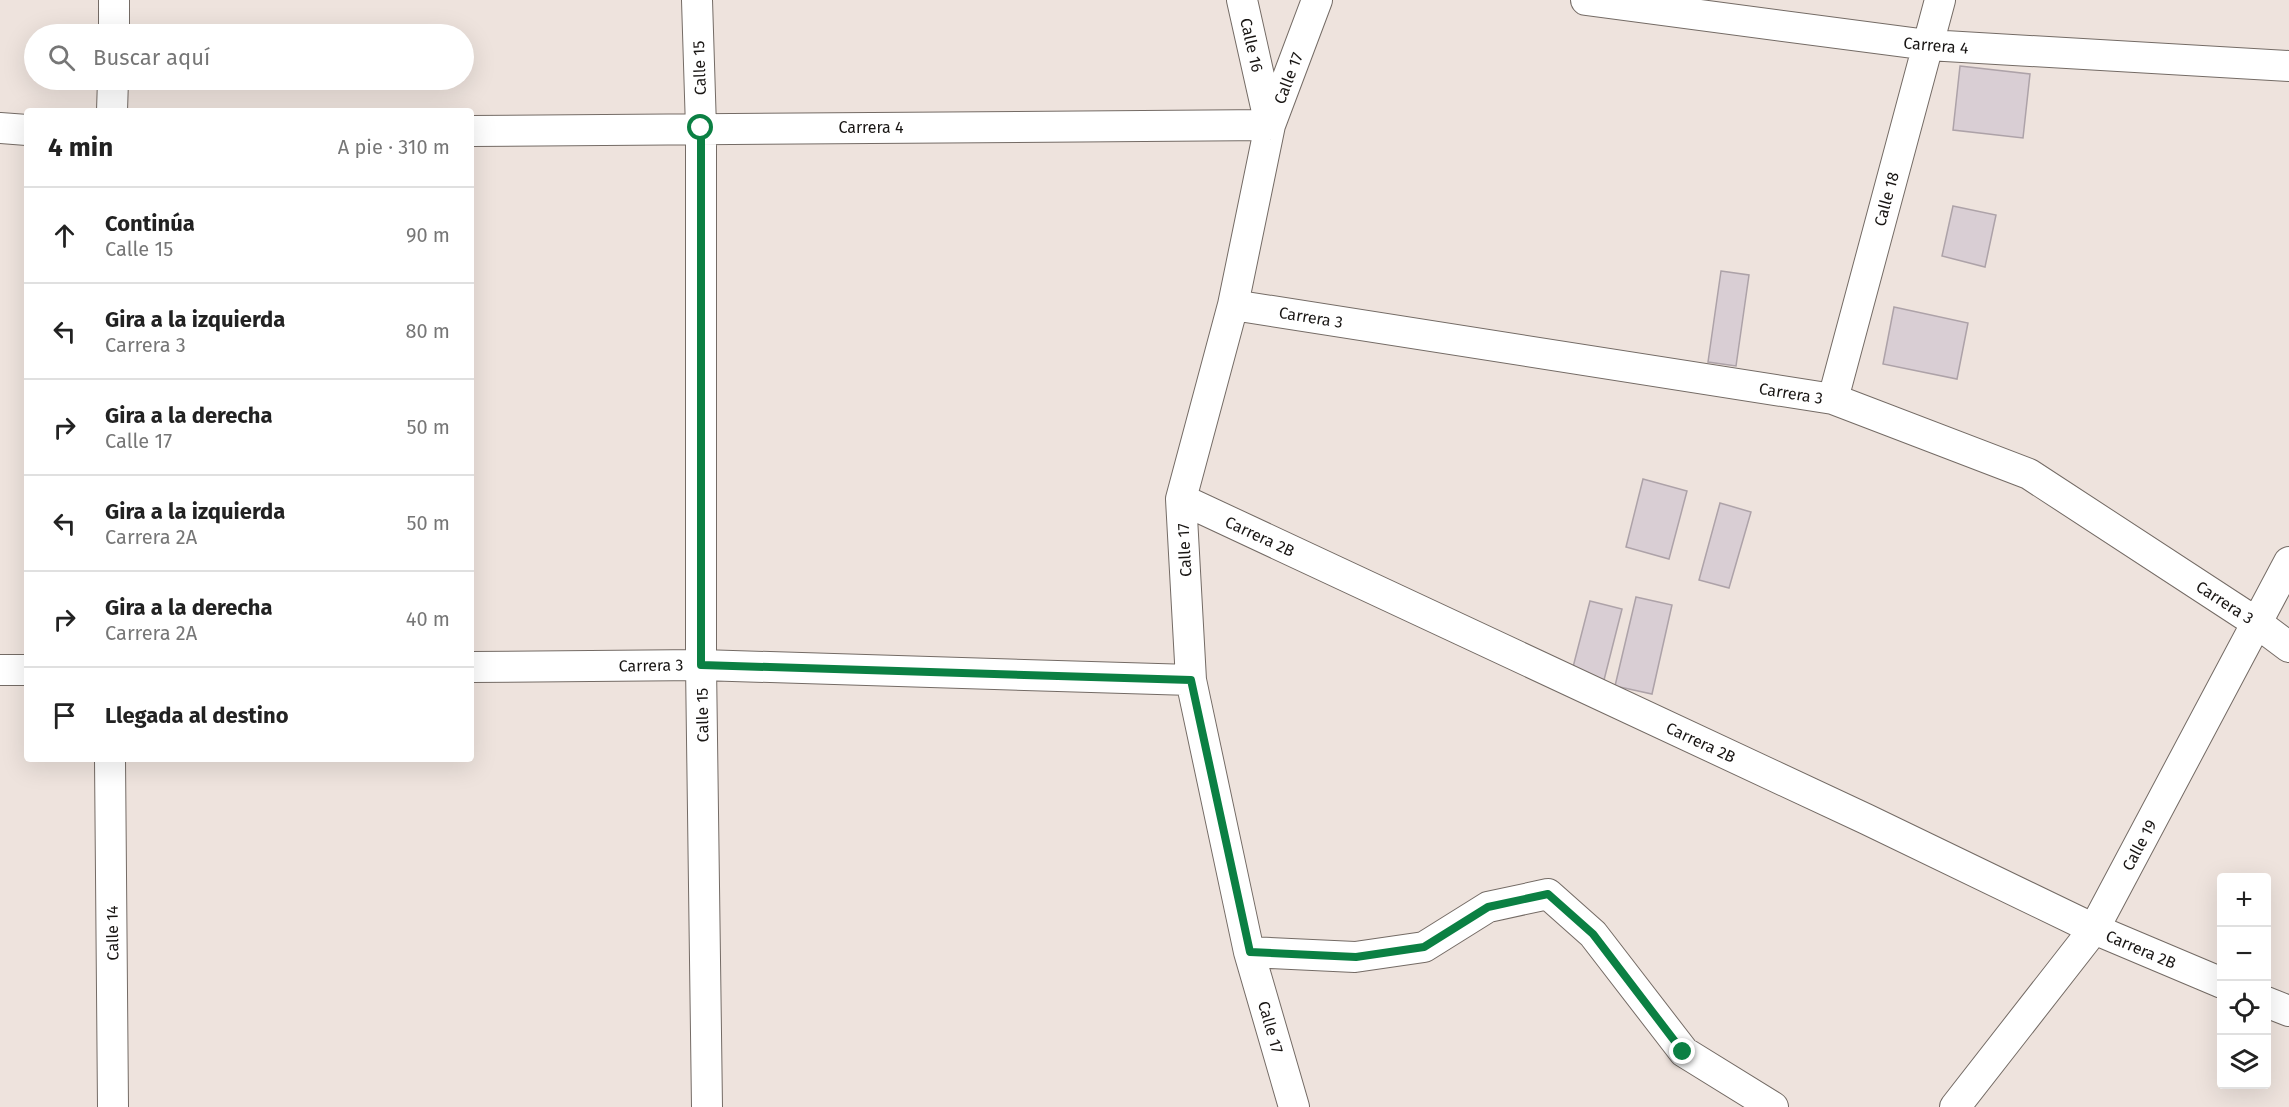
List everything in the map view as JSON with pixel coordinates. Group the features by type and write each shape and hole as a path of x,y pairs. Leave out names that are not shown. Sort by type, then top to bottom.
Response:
{"street":[{"path":"114,0 114,24"},
{"name":"Calle 15","path":"698,0 701,128 701,665 707,1107"},
{"name":"Calle 16","path":"1242,0 1270,125"},
{"name":"Calle 17","path":"1294,1107 1250,952 1191,680 1181,499 1233,305 1270,125 1317,0"},
{"name":"Carrera 4","path":"1586,0 1928,45 2289,66"},
{"name":"Calle 18","path":"1833,399 1940,0"},
{"path":"112,108 113,90"},
{"name":"Carrera 4","path":"474,131 1270,125"},
{"path":"0,128 24,130"},
{"name":"Carrera 3","path":"1233,305 1833,399 2029,474 2257,623 2289,647"},
{"name":"Carrera 2B","path":"1181,499 1855,814 2094,929 2217,981"},
{"name":"Calle 19","path":"1954,1107 2094,929 2289,562"},
{"name":"Carrera 3","path":"474,667 701,665 1191,680"},
{"path":"0,670 24,670"},
{"name":"Calle 14","path":"110,762 113,1107"},
{"path":"1250,952 1356,957 1424,947 1488,907 1548,894 1593,934 1683,1052 1773,1107"},
{"path":"2271,1004 2289,1011"}],"building":[{"path":"1960,66 2030,74 2023,138 1953,130"},
{"path":"1953,206 1996,215 1985,267 1942,256"},
{"path":"1721,271 1749,275 1736,366 1708,362"},
{"path":"1894,307 1968,323 1957,379 1883,364"},
{"path":"1643,479 1687,491 1669,559 1626,547"},
{"path":"1720,503 1751,512 1729,588 1699,580"},
{"path":"1636,597 1672,605 1652,694 1615,686"},
{"path":"1590,601 1622,609 1604,680 1572,671"}],"route":[{"path":"701,128 701,665 1191,680 1250,952 1356,957 1424,947 1488,907 1548,894 1593,934 1683,1052"}]}
